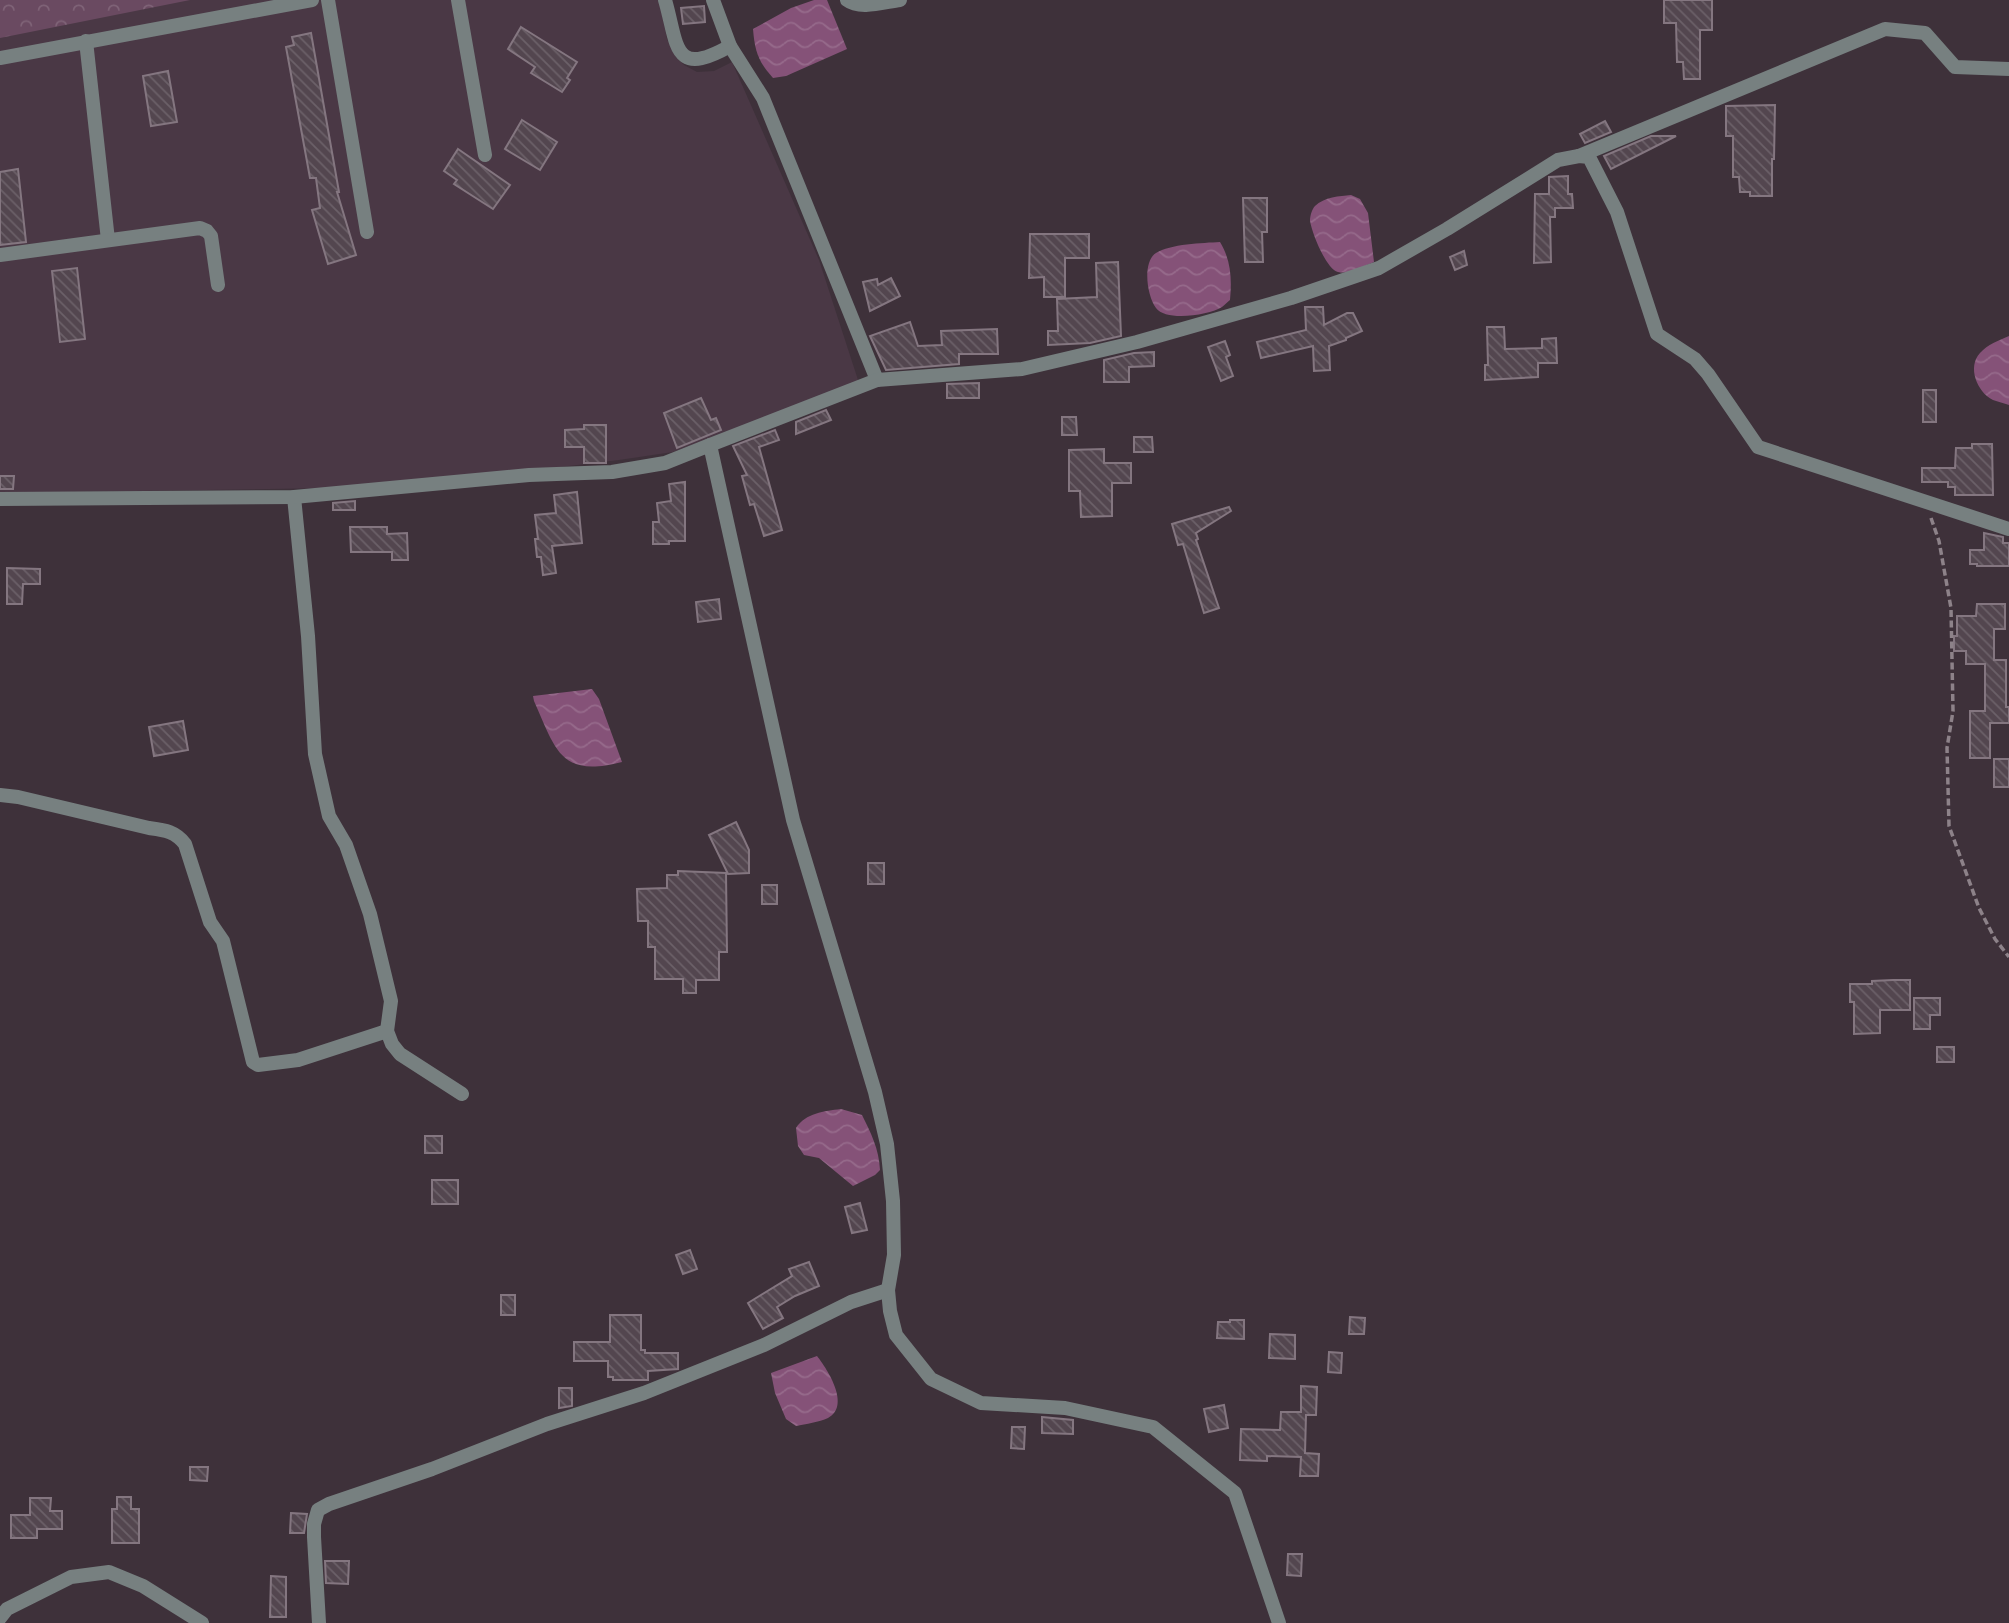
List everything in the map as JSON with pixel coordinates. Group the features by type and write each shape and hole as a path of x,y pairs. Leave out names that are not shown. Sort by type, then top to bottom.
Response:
{"street":[{"path":"0,58 312,0"},
{"path":"328,0 367,232"},
{"path":"458,0 485,155"},
{"path":"665,0 672,36 680,52 687,58 695,60 711,56 730,46"},
{"path":"713,0 730,46 762,98 877,380"},
{"path":"848,0 860,5 900,0"},
{"path":"0,499 294,497 529,475 612,472 665,463 877,380 1022,369 1137,342 1292,298 1379,268 1558,160 1579,156 1885,29 1925,33 1955,66 2009,69"},
{"path":"86,41 108,240"},
{"path":"1579,156 1589,157 1617,212 1657,334 1695,359 1758,447 2009,528"},
{"path":"0,255 200,228 211,236 218,285"},
{"path":"710,445 793,820 875,1092 887,1144 893,1201 894,1255 888,1290 896,1335 931,1379 981,1403 1065,1408 1153,1427 1235,1493 1279,1623"},
{"path":"294,497 308,636 315,754 329,816 346,845 370,914 391,1001 387,1031 400,1054 462,1094"},
{"path":"0,795 167,830 180,837 185,844 210,922 223,941 253,1062 258,1065 298,1060 387,1031"},
{"path":"319,1623 314,1536 318,1510 547,1424 644,1393 764,1345 851,1302 888,1290"},
{"path":"0,1618 6,1609 71,1577 109,1572 143,1586 202,1623"}],"path":[{"path":"1924,501 1939,541 1951,608 1953,710 1947,748 1949,826 1979,908 1995,939 2009,957"}],"shaded area":[{"path":"0,0 659,0 667,39 676,57 684,65 697,72 714,71 732,62 819,260 859,383 673,452 619,460 518,472 332,488 0,493"}],"green space":[{"path":"0,0 190,0 0,38"}],"water":[{"path":"814,0 827,0 847,49 786,76 773,78 758,56 753,29 791,8"},
{"path":"1351,195 1360,199 1368,213 1374,262 1342,273 1333,269 1320,250 1310,217 1319,203"},
{"path":"1220,242 1230,270 1230,300 1216,310 1198,315 1169,315 1156,308 1150,296 1147,279 1152,257 1162,250 1187,244"},
{"path":"2009,336 2009,405 1993,400 1982,391 1976,379 1974,365 1980,353"},
{"path":"592,689 599,699 622,762 585,766 573,763 563,756 548,733 533,696"},
{"path":"841,1109 862,1115 878,1155 880,1170 853,1186 819,1158 804,1155 798,1146 796,1128 800,1123 816,1114"},
{"path":"817,1356 835,1388 838,1405 828,1418 796,1426 786,1419 775,1393 771,1373"}],"building":[{"path":"1664,0 1712,0 1712,30 1700,30 1700,79 1684,79 1683,62 1677,62 1676,23 1664,23"},
{"path":"704,6 705,22 683,24 681,8"},
{"path":"521,27 577,62 562,92 531,73 535,67 508,49"},
{"path":"311,33 337,192 356,255 328,264 312,210 320,208 316,178 310,178 286,47 294,45 292,37"},
{"path":"168,71 177,122 151,126 143,76"},
{"path":"1775,105 1772,196 1750,196 1750,192 1740,192 1739,177 1733,177 1733,136 1726,136 1726,106"},
{"path":"522,120 557,142 540,170 505,149"},
{"path":"1605,121 1611,132 1585,143 1580,134"},
{"path":"1651,136 1676,136 1611,169 1604,156"},
{"path":"458,149 510,185 493,209 454,184 457,180 444,171"},
{"path":"18,169 26,242 0,245 0,172"},
{"path":"1568,176 1568,194 1572,194 1573,208 1555,208 1555,217 1550,217 1551,262 1534,263 1535,194 1549,194 1549,177"},
{"path":"1243,198 1267,198 1267,232 1262,232 1263,262 1245,262"},
{"path":"1030,234 1089,234 1089,258 1065,258 1065,297 1044,297 1044,277 1029,278"},
{"path":"1464,251 1467,265 1455,270 1450,257"},
{"path":"1118,262 1121,336 1090,343 1048,345 1048,331 1058,331 1057,299 1097,297 1096,263"},
{"path":"77,268 85,339 60,342 52,271"},
{"path":"891,278 900,296 870,311 863,282 877,279 878,285"},
{"path":"1305,307 1323,307 1324,325 1347,313 1353,313 1362,331 1329,346 1330,370 1314,371 1313,346 1261,358 1257,342 1306,330"},
{"path":"910,322 918,346 942,345 941,331 997,329 998,354 959,354 959,364 886,370 870,336"},
{"path":"1487,327 1504,327 1505,349 1542,348 1542,339 1556,338 1557,363 1538,363 1538,377 1485,380 1485,365 1488,365"},
{"path":"1225,341 1230,355 1226,357 1233,376 1221,381 1208,347"},
{"path":"1154,352 1154,366 1129,367 1129,382 1104,382 1104,360 1134,353"},
{"path":"979,383 979,398 947,398 947,384"},
{"path":"1923,390 1936,390 1936,422 1923,422"},
{"path":"701,398 711,420 716,418 721,430 677,448 664,413"},
{"path":"826,410 831,420 796,434 796,422"},
{"path":"1062,417 1076,417 1077,435 1062,435"},
{"path":"584,425 606,425 606,463 584,463 584,447 565,447 565,430 584,429"},
{"path":"775,430 779,440 759,447 782,530 764,536 754,504 750,505 742,476 747,475 733,446"},
{"path":"1134,437 1152,437 1153,452 1134,452"},
{"path":"1972,444 1992,444 1993,495 1955,495 1955,487 1948,487 1948,482 1922,482 1922,468 1955,468 1956,448 1972,448"},
{"path":"1104,449 1104,463 1131,463 1131,483 1112,483 1112,516 1081,517 1080,491 1069,491 1069,450"},
{"path":"0,476 14,476 13,489 0,489"},
{"path":"685,482 685,541 653,544 653,522 659,522 657,503 671,501 669,484"},
{"path":"577,492 582,543 552,546 556,573 543,575 541,557 537,557 535,515 556,513 554,495"},
{"path":"355,501 355,510 333,510 333,503"},
{"path":"1229,507 1231,511 1196,533 1219,608 1204,613 1183,544 1178,545 1172,524"},
{"path":"350,527 387,527 387,534 407,533 408,560 392,560 392,552 351,552"},
{"path":"1984,533 2003,537 2003,543 2009,543 2009,566 1970,564 1970,550 1984,550"},
{"path":"7,568 40,569 40,584 23,584 22,604 7,604"},
{"path":"719,599 721,619 698,622 696,602"},
{"path":"1977,604 2005,604 2005,629 1994,629 1994,660 2006,660 2006,707 2009,707 2009,723 1990,723 1990,758 1970,758 1970,711 1985,711 1985,664 1966,664 1966,651 1954,651 1957,616 1976,616"},
{"path":"183,721 188,750 154,756 149,727"},
{"path":"1994,759 2009,759 2009,787 1994,787"},
{"path":"736,822 749,850 749,873 728,874 709,835"},
{"path":"868,863 884,863 884,884 868,884"},
{"path":"678,871 726,873 727,952 719,952 719,980 696,980 696,993 683,993 683,979 655,979 655,947 648,947 648,921 638,921 637,889 667,888 667,875 678,875"},
{"path":"762,885 777,885 777,904 762,904"},
{"path":"1910,980 1910,1010 1880,1010 1880,1033 1854,1034 1854,1002 1850,1002 1850,984"},
{"path":"1914,998 1940,998 1940,1015 1930,1015 1930,1029 1914,1029"},
{"path":"1937,1047 1954,1047 1954,1062 1937,1062"},
{"path":"425,1136 442,1136 442,1153 425,1153"},
{"path":"432,1180 458,1180 458,1204 432,1204"},
{"path":"860,1203 867,1230 852,1233 845,1207"},
{"path":"690,1250 697,1269 683,1274 676,1255"},
{"path":"809,1262 819,1286 777,1307 783,1318 763,1329 748,1303 792,1276 789,1269"},
{"path":"501,1295 515,1295 515,1315 501,1315"},
{"path":"610,1315 641,1315 641,1350 645,1350 645,1353 678,1353 678,1369 648,1371 648,1380 613,1380 613,1377 608,1377 608,1361 574,1361 574,1342 610,1342"},
{"path":"1350,1317 1365,1318 1364,1334 1349,1334"},
{"path":"1244,1320 1244,1339 1217,1338 1218,1322"},
{"path":"1270,1334 1295,1335 1295,1359 1269,1358"},
{"path":"1329,1352 1342,1353 1341,1373 1328,1372"},
{"path":"1301,1386 1317,1387 1316,1415 1306,1415 1305,1453 1319,1454 1318,1476 1300,1476 1301,1457 1267,1456 1267,1461 1240,1460 1241,1429 1280,1430 1281,1412 1301,1412"},
{"path":"559,1388 572,1388 572,1406 559,1408"},
{"path":"1224,1405 1228,1428 1209,1432 1204,1409"},
{"path":"1042,1417 1073,1420 1073,1434 1042,1433"},
{"path":"1012,1427 1025,1427 1024,1449 1011,1448"},
{"path":"190,1467 208,1467 207,1481 190,1480"},
{"path":"117,1497 131,1497 131,1509 139,1509 139,1543 112,1543 112,1509 117,1509"},
{"path":"30,1498 51,1498 50,1511 62,1511 62,1529 37,1529 37,1538 11,1538 11,1515 30,1515"},
{"path":"291,1513 307,1514 304,1533 290,1533"},
{"path":"1288,1554 1302,1554 1301,1576 1287,1575"},
{"path":"325,1561 349,1561 348,1584 326,1583"},
{"path":"271,1576 286,1577 286,1617 270,1617"}]}
